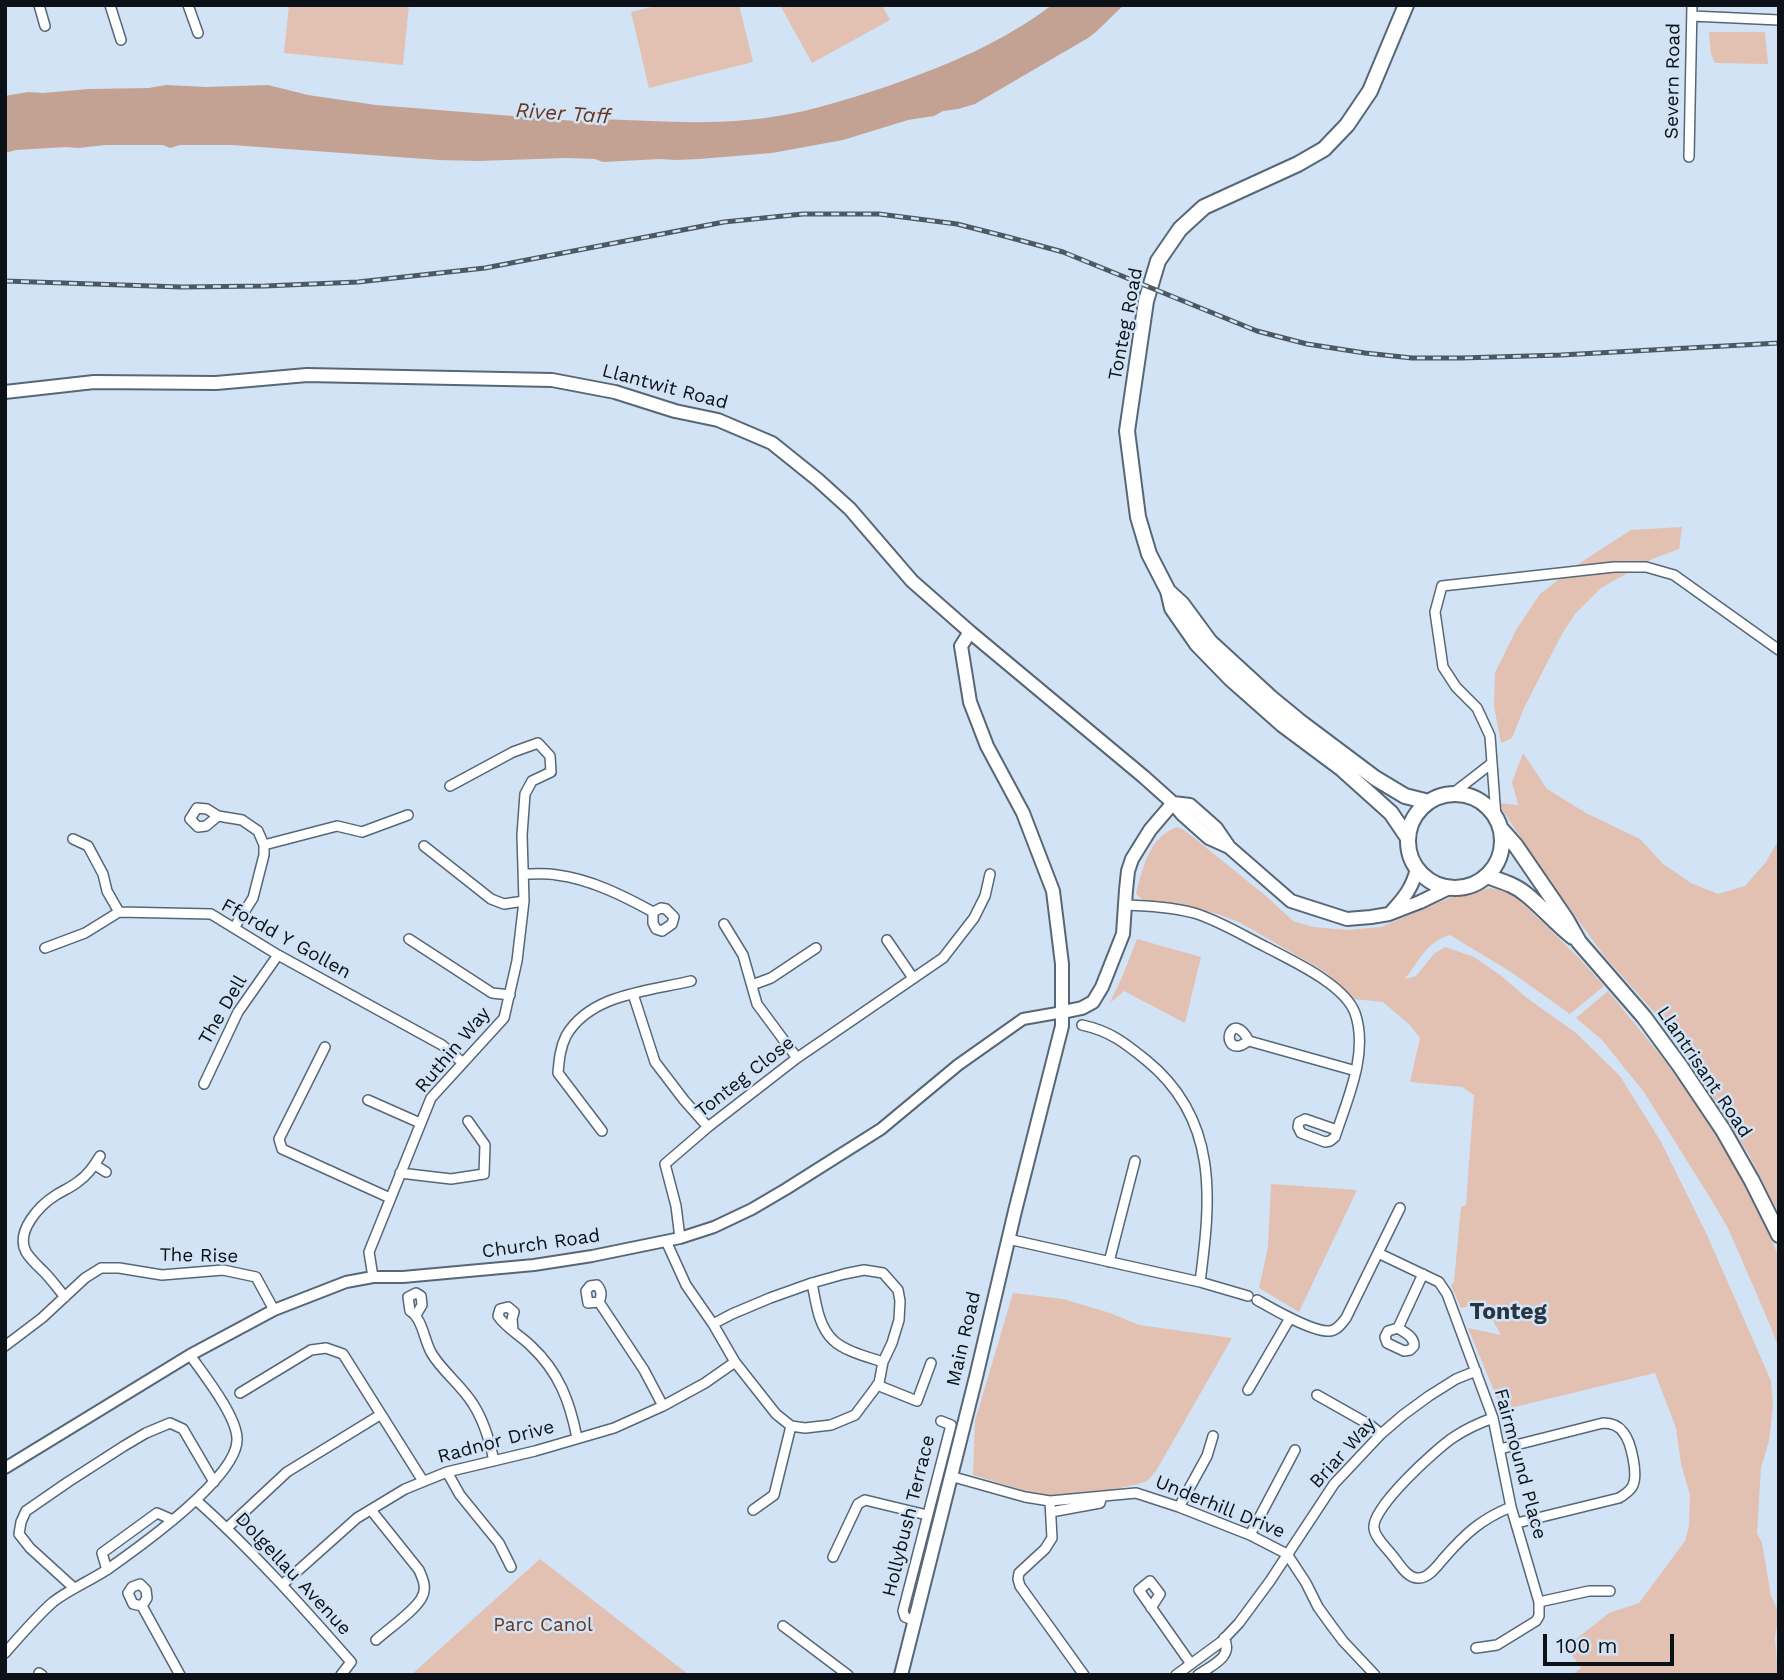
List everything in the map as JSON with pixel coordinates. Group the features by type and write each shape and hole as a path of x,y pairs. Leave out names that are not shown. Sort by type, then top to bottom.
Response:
{"main road":[{"name":"Tonteg Road","path":"1405,6 1370,91 1347,125 1332,141 1324,149 1298,164 1204,207 1180,229 1158,261 1146,301 1127,431 1138,517 1149,554 1168,591 1172,608 1197,644 1231,679 1273,716 1342,769 1391,813 1408,838"},
{"name":"Llantwit Road","path":"5,392 94,382 216,383 307,375 552,380 615,392 675,411 718,420 772,443 818,480 850,509 912,581 1173,803 1190,805 1216,828 1229,846 1291,901 1347,919 1389,914"},
{"name":"Tonteg Road","path":"1168,591 1182,604 1210,642 1280,706 1375,778 1405,796 1429,802"},
{"name":"Main Road","path":"901,1675 1062,1026 1063,1012 1062,964 1053,891 1023,813 987,746 970,702 961,646 970,632"},
{"path":"1389,914 1449,888 1479,882 1495,866 1503,842 1498,823 1487,806 1464,794 1452,794 1429,802 1418,812 1411,824 1408,838 1411,859 1425,878 1449,888"},
{"path":"1063,1012 1082,1008 1093,1002 1102,987 1123,934 1128,871 1132,859 1150,830 1173,803"},
{"name":"Llantrisant Road","path":"1498,823 1566,919 1579,942"},
{"path":"1389,914 1406,897 1415,880 1417,868"},
{"name":"Llantrisant Road","path":"1487,876 1508,883 1526,894 1579,942 1644,1017 1723,1130 1779,1235"}],"street":[{"path":"39,5 45,26"},
{"path":"110,5 121,40"},
{"path":"188,5 198,33"},
{"name":"Severn Road","path":"1689,157 1692,5"},
{"path":"1692,16 1779,20"},
{"path":"1498,823 1490,736 1477,708 1456,687 1443,667 1435,612 1442,586 1614,567 1646,567 1674,575 1779,650"},
{"name":"Ruthin Way","path":"373,1277 369,1252 431,1098 504,1018 517,961 523,901 522,835 525,794 533,781 551,772 550,756 538,743 513,752 450,786"},
{"path":"1452,794 1492,763"},
{"path":"264,845 337,826 362,832 408,815"},
{"path":"218,816 242,820 258,831 264,845 253,898 234,928"},
{"path":"45,948 85,933 119,912 88,846 74,839"},
{"path":"424,846 491,899 504,904 523,901"},
{"path":"524,874 554,874 574,878 633,901 653,912"},
{"name":"Tonteg Close","path":"680,1238 676,1206 665,1164 797,1058 943,958 974,918 985,896 990,874"},
{"path":"1125,905 1181,910 1218,922 1316,974 1342,995 1355,1013 1358,1042 1352,1087 1337,1130"},
{"name":"Ffordd Y Gollen","path":"119,912 211,914 278,955 442,1045 463,1063"},
{"path":"724,924 743,956 757,1004 797,1058"},
{"path":"409,939 492,993 510,995"},
{"path":"887,940 912,978"},
{"path":"752,985 771,978 816,948"},
{"name":"The Dell","path":"204,1084 238,1012 278,955"},
{"path":"601,1131 558,1073 560,1052 566,1037 589,1012 603,1003 691,981"},
{"path":"633,994 655,1062 708,1127"},
{"name":"Church Road","path":"5,1468 190,1355 274,1310 346,1282 373,1277 403,1277 534,1265 666,1241 714,1227 752,1209 881,1129 967,1058 1023,1019 1063,1012"},
{"path":"1082,1025 1099,1029 1124,1042 1170,1083 1189,1110 1199,1132 1206,1174 1207,1216 1200,1282"},
{"path":"1249,1041 1356,1070"},
{"path":"325,1047 279,1139 282,1149 390,1198"},
{"path":"368,1100 420,1123"},
{"path":"400,1173 451,1179 484,1174 485,1145 468,1121"},
{"path":"65,1297 23,1245 25,1230 37,1212 56,1195 88,1174 97,1161 106,1172"},
{"path":"1109,1262 1135,1161"},
{"path":"1008,1239 1200,1282 1253,1298 1306,1325 1329,1331 1336,1329 1346,1318 1400,1208"},
{"path":"666,1241 686,1284 735,1362 776,1414 791,1426 805,1428 831,1425 855,1415 877,1385 899,1320 900,1301 898,1290 883,1273 864,1270 812,1283 770,1298 713,1324"},
{"name":"Fairmound Place","path":"1378,1253 1439,1282 1444,1288 1493,1418 1511,1507 1539,1602"},
{"name":"The Rise","path":"5,1346 42,1318 85,1278 101,1268 162,1275 223,1270 256,1277 274,1310"},
{"path":"1398,1328 1423,1274"},
{"path":"812,1283 820,1319 832,1339 849,1350 883,1362"},
{"path":"599,1302 663,1406"},
{"path":"416,1315 430,1351 473,1404 490,1443 494,1461"},
{"path":"1248,1390 1290,1318"},
{"path":"513,1330 539,1353 564,1391 578,1438"},
{"path":"240,1393 311,1350 326,1348 343,1354 423,1481"},
{"path":"5,1653 9,1641 52,1604 107,1570 173,1520 214,1482 232,1460 237,1440 232,1418 190,1355"},
{"name":"Radnor Drive","path":"283,1584 357,1518 405,1489 447,1472 614,1429 705,1383 735,1362"},
{"path":"877,1385 917,1401 931,1363"},
{"name":"Briar Way","path":"1176,1675 1239,1623 1334,1484 1381,1434 1429,1396 1476,1371"},
{"path":"1317,1395 1381,1434"},
{"path":"227,1528 287,1472 380,1415"},
{"path":"1493,1418 1454,1437 1428,1458 1385,1503 1378,1514 1374,1529 1378,1538 1407,1573 1419,1579 1432,1571 1476,1525 1511,1507"},
{"name":"Hollybush Terrace","path":"915,1621 905,1617 903,1611 951,1425 941,1421"},
{"path":"74,1588 30,1548 19,1534 26,1511 124,1446 170,1423 183,1429 214,1482"},
{"path":"1500,1449 1603,1423 1611,1423 1622,1429 1628,1439 1635,1477 1631,1490 1626,1494 1517,1523"},
{"path":"753,1510 774,1495 791,1426"},
{"path":"1179,1507 1207,1456 1213,1436"},
{"path":"1250,1535 1295,1450"},
{"path":"447,1472 460,1495 499,1543 511,1567"},
{"name":"Underhill Drive","path":"950,1476 1025,1497 1050,1501 1136,1493 1250,1535 1287,1554 1331,1625 1375,1675"},
{"path":"1051,1512 1100,1503 1102,1496"},
{"name":"Dolgellau Avenue","path":"196,1500 283,1584 351,1662 341,1675"},
{"path":"833,1558 859,1504 865,1500 927,1515"},
{"path":"1050,1501 1052,1538 1045,1549 1019,1573 1018,1579 1020,1586 1084,1675"},
{"path":"371,1510 419,1570 425,1587 417,1604 376,1640"},
{"path":"107,1570 102,1553 157,1513 173,1520"},
{"path":"1476,1648 1497,1644 1530,1626 1539,1616 1539,1602 1589,1591 1609,1591"},
{"path":"142,1606 180,1675"},
{"path":"1151,1608 1191,1664"},
{"path":"783,1626 848,1675"},
{"path":"1198,1675 1227,1652 1228,1646 1224,1638"}],"green space":[{"path":"289,5 409,5 403,65 284,53"},
{"path":"660,5 739,5 753,62 649,88 631,12"},
{"path":"780,5 882,5 890,20 812,63"},
{"path":"1709,32 1765,32 1768,64 1715,63 1711,54"},
{"path":"1682,527 1679,549 1652,559 1601,588 1575,614 1524,708 1512,738 1501,743 1494,706 1495,673 1516,630 1540,594 1580,563 1631,530"},
{"path":"1523,753 1547,789 1586,813 1640,839 1663,864 1691,883 1718,894 1745,886 1766,862 1779,839 1779,1214 1749,1155 1670,1030 1605,957 1539,866 1498,803 1518,805 1512,782"},
{"path":"1177,827 1266,896 1293,921 1313,927 1348,930 1381,927 1459,894 1490,888 1504,891 1515,896 1604,986 1570,1014 1511,972 1450,935 1429,947 1405,979 1416,976 1434,954 1445,947 1474,957 1576,1033 1620,1076 1661,1142 1707,1235 1771,1381 1773,1405 1769,1441 1761,1468 1757,1533 1762,1543 1771,1596 1779,1612 1775,1637 1778,1675 1572,1675 1581,1668 1566,1647 1609,1613 1639,1603 1685,1541 1689,1526 1690,1495 1681,1464 1676,1428 1655,1373 1502,1410 1468,1328 1501,1335 1483,1303 1461,1308 1451,1285 1454,1282 1461,1207 1466,1205 1474,1095 1462,1087 1410,1082 1420,1038 1410,1025 1383,1002 1353,999 1327,973 1241,923 1215,913 1143,900 1136,894 1154,845 1167,832"},
{"path":"1137,939 1201,957 1185,1023 1124,991 1110,1003"},
{"path":"1608,991 1691,1096 1754,1201 1779,1257 1779,1349 1728,1228 1709,1196 1644,1092 1602,1040 1576,1018"},
{"path":"1271,1184 1357,1190 1299,1312 1259,1288 1268,1247"},
{"path":"1013,1293 1063,1299 1139,1325 1232,1338 1156,1471 1147,1481 1106,1491 1039,1495 973,1475 975,1421"},
{"name":"Parc Canol","path":"540,1559 689,1675 411,1675"}],"shaded area":[{"path":"1052,5 1124,5 1088,38 975,104 943,111 934,116 908,120 843,140 772,153 699,159 603,162 595,159 565,158 439,160 232,145 180,145 170,148 163,145 106,145 16,150 5,153 5,96 28,92 149,88 166,85 268,85 308,95 376,105 575,121 592,119 708,122 766,118 838,102 933,69 995,41"}],"railway":[{"path":"5,281 181,287 358,282 485,268 724,222 803,214 879,214 957,224 1063,252 1257,331 1307,344 1365,353 1412,358 1461,358 1779,343"}],"district":[{"name":"Tonteg","path":"1508,1312"}],"water label":[{"name":"River Taff","path":"563,114"}]}
